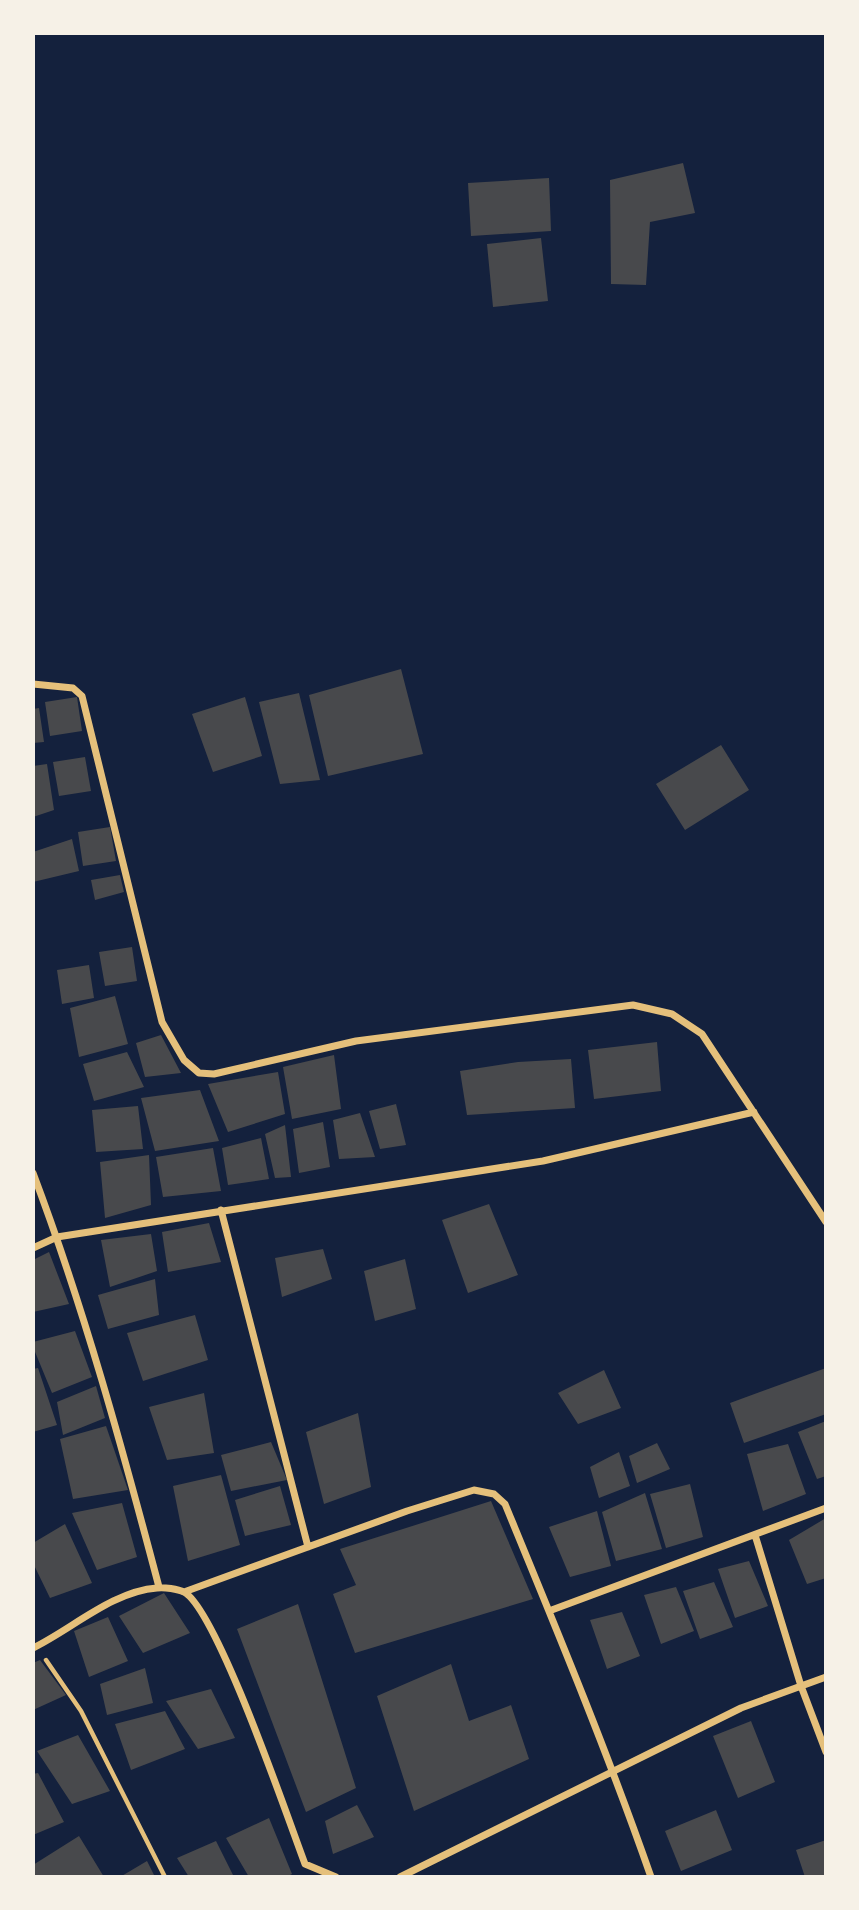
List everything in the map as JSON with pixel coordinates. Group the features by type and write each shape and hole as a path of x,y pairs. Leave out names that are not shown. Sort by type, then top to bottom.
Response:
{"street":[{"path":"33,684 73,688 82,696 162,1021 184,1060 199,1073 215,1074 356,1041 633,1005 672,1014 702,1034 826,1222"},
{"path":"33,1248 57,1237 543,1160 754,1112"},
{"path":"33,1172 57,1237 109,1401 159,1587"},
{"path":"221,1210 308,1547"},
{"path":"35,1647 102,1608 135,1593 159,1587 184,1592 407,1511 474,1490 494,1494 505,1504 549,1611 614,1772 651,1877"},
{"path":"549,1611 826,1508"},
{"path":"755,1535 801,1686 826,1752"},
{"path":"184,1592 204,1614 222,1648 305,1864 336,1877"},
{"path":"400,1877 741,1708 826,1677"}],"path":[{"path":"35,1647 81,1711 165,1877"}],"building":[{"path":"683,163 695,213 650,222 646,285 611,284 610,180"},
{"path":"549,178 551,231 471,236 468,183"},
{"path":"541,238 548,301 493,307 487,244"},
{"path":"401,669 423,754 328,776 309,695"},
{"path":"299,693 320,780 280,784 259,702"},
{"path":"77,697 82,731 50,736 45,702"},
{"path":"245,697 262,756 213,772 192,714"},
{"path":"39,708 44,742 33,743 33,709"},
{"path":"721,745 749,790 685,830 656,784"},
{"path":"85,757 91,791 59,796 53,762"},
{"path":"47,764 54,810 33,817 33,766"},
{"path":"110,827 116,861 83,866 78,832"},
{"path":"72,839 79,871 33,882 33,852"},
{"path":"120,875 124,892 95,900 91,880"},
{"path":"132,947 137,981 105,986 99,952"},
{"path":"89,965 94,998 62,1004 57,970"},
{"path":"115,996 128,1044 79,1057 70,1008"},
{"path":"161,1035 181,1073 145,1077 136,1043"},
{"path":"657,1042 661,1091 594,1099 588,1050"},
{"path":"127,1052 144,1087 94,1101 83,1064"},
{"path":"334,1055 341,1109 292,1119 283,1067"},
{"path":"571,1059 575,1108 467,1115 460,1071 518,1062"},
{"path":"278,1072 285,1114 228,1132 208,1084"},
{"path":"200,1090 219,1141 155,1151 141,1098"},
{"path":"396,1104 406,1145 380,1149 369,1111"},
{"path":"138,1106 143,1149 96,1152 92,1110"},
{"path":"360,1113 375,1157 339,1159 333,1120"},
{"path":"323,1122 330,1167 299,1173 293,1129"},
{"path":"285,1125 291,1177 275,1178 265,1134"},
{"path":"261,1138 269,1179 228,1185 222,1148"},
{"path":"213,1148 221,1191 163,1197 156,1157"},
{"path":"149,1155 151,1205 105,1218 100,1162"},
{"path":"489,1204 518,1275 468,1293 442,1220"},
{"path":"209,1223 221,1262 168,1272 162,1232"},
{"path":"151,1234 157,1271 110,1287 101,1240"},
{"path":"323,1249 332,1279 282,1297 275,1258"},
{"path":"49,1252 69,1304 33,1312 33,1260"},
{"path":"405,1259 416,1309 375,1321 364,1271"},
{"path":"155,1279 159,1315 108,1329 98,1295"},
{"path":"195,1315 208,1360 143,1381 127,1333"},
{"path":"75,1331 92,1377 52,1393 33,1342"},
{"path":"38,1368 57,1425 33,1432 33,1369"},
{"path":"826,1368 826,1414 744,1443 730,1403"},
{"path":"604,1370 621,1408 578,1424 558,1393"},
{"path":"96,1386 105,1418 63,1435 57,1402"},
{"path":"204,1393 214,1453 167,1460 149,1407"},
{"path":"358,1413 371,1487 324,1504 306,1432"},
{"path":"826,1421 826,1476 817,1479 798,1432"},
{"path":"106,1426 128,1490 73,1499 60,1439"},
{"path":"271,1442 287,1480 231,1491 221,1455"},
{"path":"657,1443 670,1469 637,1483 629,1456"},
{"path":"788,1444 806,1494 763,1511 747,1454"},
{"path":"619,1452 630,1486 599,1498 590,1467"},
{"path":"221,1475 240,1545 188,1561 173,1486"},
{"path":"690,1484 703,1537 666,1548 650,1494"},
{"path":"280,1486 291,1525 245,1536 235,1500"},
{"path":"645,1493 662,1549 616,1561 602,1512"},
{"path":"491,1501 533,1599 355,1653 333,1594 356,1585 340,1549"},
{"path":"122,1503 137,1557 97,1570 72,1513"},
{"path":"597,1511 611,1566 570,1577 549,1527"},
{"path":"826,1518 826,1578 807,1584 789,1540"},
{"path":"65,1524 92,1583 50,1598 33,1563 33,1543"},
{"path":"749,1561 768,1606 735,1618 718,1569"},
{"path":"714,1582 733,1627 700,1639 683,1591"},
{"path":"676,1587 694,1631 661,1644 644,1595"},
{"path":"164,1593 190,1633 143,1653 119,1616"},
{"path":"298,1604 356,1788 306,1812 237,1629"},
{"path":"622,1612 640,1656 607,1669 590,1620"},
{"path":"108,1617 128,1661 89,1677 74,1631"},
{"path":"40,1660 66,1695 33,1710 33,1663"},
{"path":"451,1664 469,1721 511,1705 529,1759 414,1811 377,1696"},
{"path":"145,1668 153,1703 107,1715 100,1684"},
{"path":"211,1689 235,1738 198,1749 166,1701"},
{"path":"165,1711 185,1749 131,1770 115,1724"},
{"path":"751,1721 775,1782 738,1798 713,1736"},
{"path":"78,1735 110,1791 72,1804 37,1751"},
{"path":"38,1773 64,1822 33,1835 33,1774"},
{"path":"357,1805 374,1837 333,1854 325,1821"},
{"path":"716,1810 732,1850 681,1871 665,1831"},
{"path":"269,1818 292,1874 286,1877 249,1877 226,1838"},
{"path":"79,1836 104,1877 33,1877 33,1865"},
{"path":"826,1840 826,1877 805,1877 796,1850"},
{"path":"216,1841 234,1877 189,1877 177,1858"},
{"path":"147,1861 155,1877 120,1877"}]}
